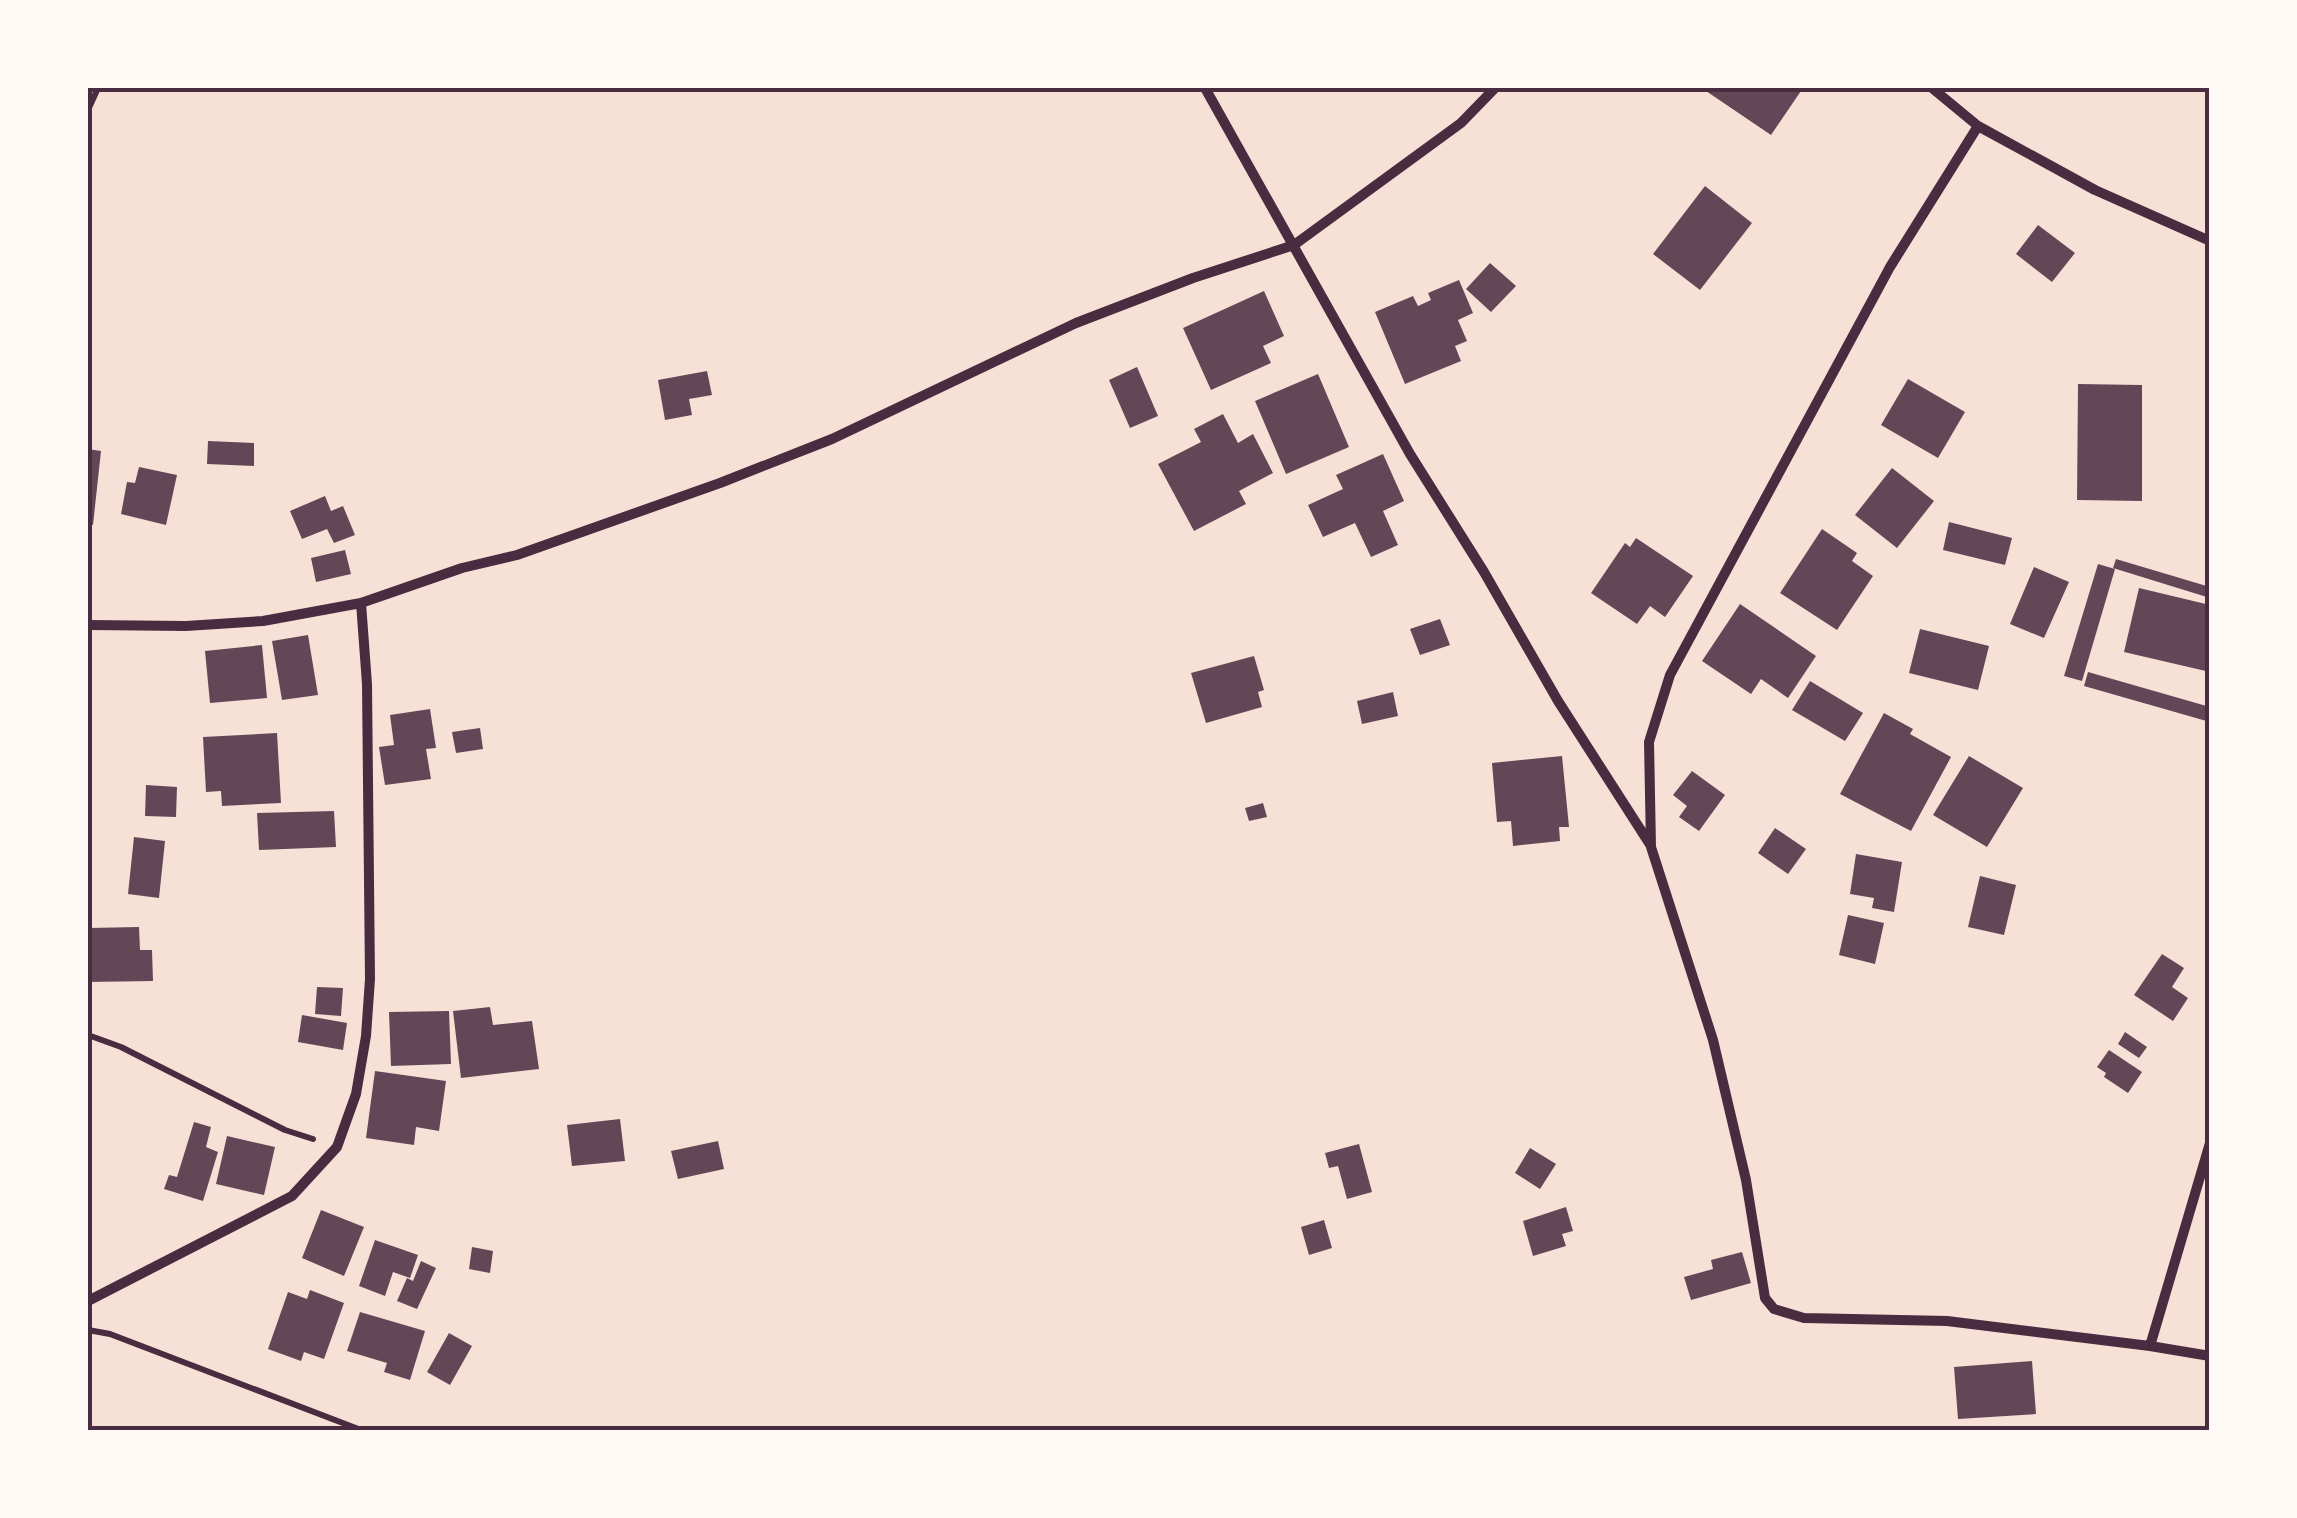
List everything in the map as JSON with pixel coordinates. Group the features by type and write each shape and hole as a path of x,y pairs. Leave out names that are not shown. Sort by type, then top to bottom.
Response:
{"street":[{"path":"1205,88 1410,454 1651,847 1713,1040 1746,1180 1765,1298 1774,1309 1804,1318 1947,1320 2210,1356"},
{"path":"88,626 263,622 361,603 462,568 517,555 720,483 832,438 1076,323 1294,245 1461,123 1495,88"},
{"path":"1932,88 1978,126 2095,190 2210,242"},
{"path":"1651,847 1648,742 1670,675 1890,266 1978,126"},
{"path":"88,1301 292,1196 337,1147 356,1094 370,979 367,684 361,603"},
{"path":"2150,1346 2210,1143"}],"path":[{"path":"88,110 98,88"},
{"path":"88,1034 285,1130 337,1147"},
{"path":"88,1330 110,1334 361,1430"}],"building":[{"path":"1803,88 1771,135 1706,91"},
{"path":"1705,186 1752,223 1700,290 1653,254"},
{"path":"2038,225 2075,253 2052,282 2016,254"},
{"path":"1490,263 1516,286 1491,312 1466,289"},
{"path":"1459,280 1473,313 1458,320 1467,341 1455,346 1461,361 1405,384 1375,312 1413,296 1418,306 1431,300 1428,293"},
{"path":"1264,291 1284,336 1263,346 1271,363 1211,390 1183,328"},
{"path":"1137,367 1158,416 1130,428 1109,380"},
{"path":"707,371 712,395 689,399 692,415 665,420 658,380"},
{"path":"1318,374 1349,447 1286,474 1255,401"},
{"path":"1908,379 1965,412 1938,458 1881,425"},
{"path":"2078,384 2142,385 2142,501 2077,500"},
{"path":"1223,414 1238,443 1253,434 1273,473 1239,491 1246,504 1194,531 1158,464 1201,442 1194,429"},
{"path":"208,441 254,443 254,466 207,464"},
{"path":"88,449 101,451 93,525 88,524"},
{"path":"1383,454 1404,501 1383,511 1398,545 1371,557 1355,523 1323,537 1308,505 1343,489 1336,475"},
{"path":"139,467 177,475 166,525 121,514 127,482 135,483"},
{"path":"1892,468 1934,501 1897,548 1855,515"},
{"path":"325,496 331,511 343,506 355,535 334,543 327,529 302,539 290,511"},
{"path":"1949,522 2012,538 2005,565 1943,550"},
{"path":"1822,529 1857,553 1852,561 1873,576 1837,630 1780,593"},
{"path":"1636,538 1693,576 1665,617 1650,606 1637,624 1591,593 1625,543 1630,547"},
{"path":"345,550 351,574 316,582 311,558"},
{"path":"2116,559 2210,587 2210,598 2113,568"},
{"path":"2098,564 2115,569 2082,681 2064,676"},
{"path":"2034,567 2069,582 2044,638 2010,624"},
{"path":"2139,588 2210,605 2210,672 2124,652"},
{"path":"1740,604 1816,656 1788,698 1761,679 1751,694 1702,661"},
{"path":"1440,619 1450,645 1420,655 1410,629"},
{"path":"1920,629 1989,646 1978,690 1909,673"},
{"path":"308,635 318,695 282,700 272,641"},
{"path":"262,645 267,698 210,703 205,651"},
{"path":"1254,656 1264,690 1258,692 1262,707 1206,723 1191,673"},
{"path":"2088,672 2210,707 2210,722 2084,686"},
{"path":"1810,681 1863,713 1845,741 1792,710"},
{"path":"1393,692 1398,716 1362,724 1357,701"},
{"path":"430,709 436,748 426,749 431,779 385,785 379,747 394,745 390,715"},
{"path":"1884,713 1913,729 1910,734 1951,757 1911,831 1840,794"},
{"path":"480,728 483,749 456,753 452,732"},
{"path":"277,733 281,803 222,806 221,791 206,792 203,737"},
{"path":"1562,756 1569,827 1559,827 1560,841 1513,846 1511,821 1497,822 1492,763"},
{"path":"1969,756 2023,788 1987,847 1933,815"},
{"path":"1692,771 1725,795 1699,831 1679,817 1687,806 1673,795"},
{"path":"146,785 177,787 176,817 145,816"},
{"path":"1263,803 1267,817 1249,821 1245,808"},
{"path":"334,811 336,847 259,850 257,813"},
{"path":"1775,828 1806,849 1788,874 1758,853"},
{"path":"134,837 165,841 159,898 128,894"},
{"path":"1856,854 1902,862 1894,912 1872,908 1874,898 1850,894"},
{"path":"1980,876 2016,885 2004,935 1968,927"},
{"path":"1848,915 1884,923 1875,964 1839,955"},
{"path":"139,927 140,950 152,950 153,981 88,982 88,928"},
{"path":"2162,954 2184,968 2172,987 2188,998 2173,1021 2134,995"},
{"path":"317,987 343,988 341,1016 315,1014"},
{"path":"490,1007 493,1025 532,1021 539,1069 461,1078 453,1011"},
{"path":"449,1011 451,1064 391,1066 389,1012"},
{"path":"302,1015 347,1023 343,1050 298,1042"},
{"path":"2125,1032 2147,1047 2139,1058 2118,1044"},
{"path":"2109,1050 2142,1072 2128,1093 2104,1077 2106,1073 2097,1067"},
{"path":"375,1071 446,1081 439,1131 416,1127 414,1145 366,1138"},
{"path":"620,1119 625,1161 572,1166 567,1125"},
{"path":"194,1122 211,1127 206,1147 218,1152 203,1201 164,1189 169,1175 177,1177"},
{"path":"227,1136 275,1147 264,1195 216,1184"},
{"path":"718,1141 724,1169 678,1179 671,1151"},
{"path":"1359,1144 1372,1192 1347,1199 1338,1166 1329,1168 1325,1153"},
{"path":"1530,1148 1556,1164 1540,1189 1515,1173"},
{"path":"1566,1207 1573,1231 1562,1234 1566,1246 1533,1256 1523,1221"},
{"path":"321,1210 364,1227 344,1276 302,1258"},
{"path":"1324,1220 1332,1248 1309,1255 1301,1227"},
{"path":"375,1240 418,1255 410,1278 393,1272 385,1296 359,1286"},
{"path":"472,1247 493,1251 490,1273 469,1269"},
{"path":"1742,1252 1751,1283 1691,1300 1684,1277 1713,1269 1711,1260"},
{"path":"421,1261 436,1268 417,1309 397,1301 407,1278 413,1281"},
{"path":"310,1290 344,1303 324,1359 304,1352 301,1361 268,1349 288,1292 307,1299"},
{"path":"360,1312 425,1331 410,1380 384,1372 387,1363 347,1351"},
{"path":"449,1333 472,1346 450,1385 427,1372"},
{"path":"2032,1361 2036,1414 1958,1419 1954,1367"}]}
